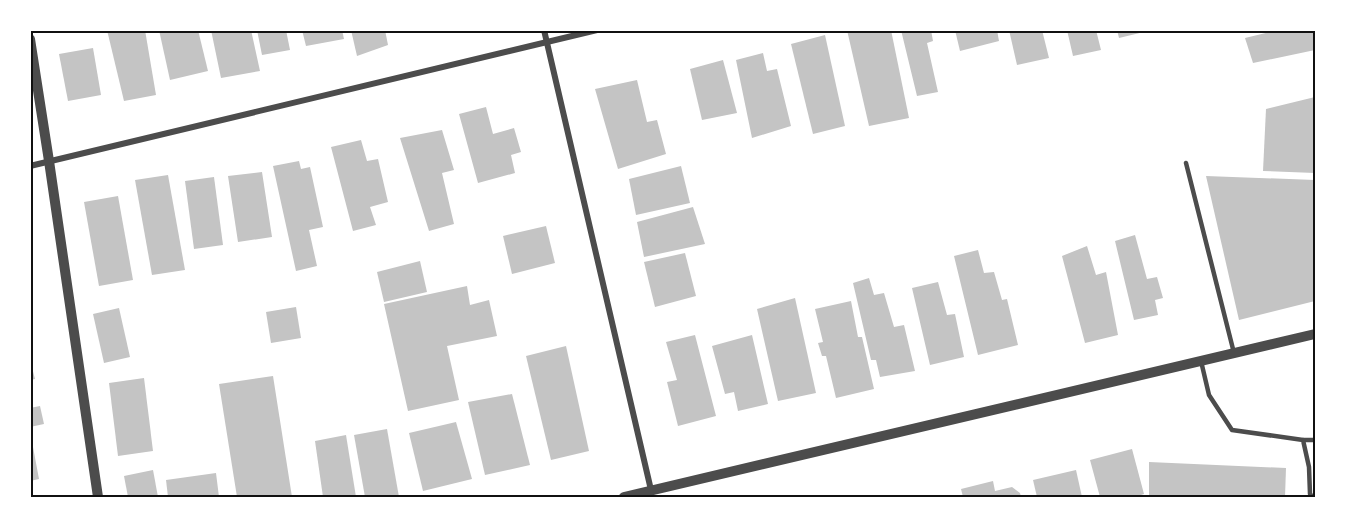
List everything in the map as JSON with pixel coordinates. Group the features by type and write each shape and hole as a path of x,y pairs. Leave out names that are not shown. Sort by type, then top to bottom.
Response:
{"street":[{"path":"544,30 651,490"},
{"path":"30,166 597,30"},
{"path":"30,39 50,161 98,497"},
{"path":"624,497 1315,334"}],"lane":[{"path":"1186,163 1234,353"},
{"path":"1201,361 1209,395 1232,430 1315,440"},
{"path":"1303,440 1309,467 1310,494 1313,497"}],"building":[{"path":"107,30 145,30 156,95 124,101"},
{"path":"159,30 198,30 208,71 170,80"},
{"path":"211,30 251,30 260,71 221,78"},
{"path":"257,30 286,30 290,50 262,55"},
{"path":"302,30 342,30 344,39 306,46"},
{"path":"351,30 385,30 388,45 357,56"},
{"path":"847,30 891,30 909,118 869,126"},
{"path":"901,30 931,30 933,41 927,43 938,92 917,96"},
{"path":"955,30 997,30 999,41 960,51"},
{"path":"1009,30 1042,30 1049,58 1017,65"},
{"path":"1067,30 1096,30 1101,50 1073,56"},
{"path":"1117,30 1148,30 1148,31 1119,38"},
{"path":"1278,30 1315,30 1315,50 1253,63 1245,38"},
{"path":"825,35 845,126 813,134 791,44"},
{"path":"93,48 101,95 68,101 59,54"},
{"path":"763,53 767,71 777,69 791,126 752,138 736,60"},
{"path":"723,60 737,113 702,120 690,69"},
{"path":"637,80 647,122 657,120 666,154 618,169 595,89"},
{"path":"1315,97 1315,173 1263,171 1266,109"},
{"path":"486,107 493,134 514,128 521,152 511,155 515,173 478,183 459,114"},
{"path":"442,130 454,170 442,173 454,224 429,231 400,138"},
{"path":"361,140 367,161 378,159 388,202 370,207 376,225 353,231 331,147"},
{"path":"299,161 301,169 310,167 323,227 309,230 317,266 296,271 273,166"},
{"path":"681,166 690,203 636,215 629,179"},
{"path":"262,172 272,237 238,242 228,176"},
{"path":"168,175 185,270 152,275 135,180"},
{"path":"1206,176 1315,180 1315,301 1239,320"},
{"path":"214,177 223,245 194,249 185,181"},
{"path":"118,196 133,280 99,286 84,202"},
{"path":"693,207 705,244 644,257 637,222"},
{"path":"546,226 555,263 512,274 503,236"},
{"path":"1135,235 1147,279 1157,277 1163,298 1155,300 1158,315 1134,320 1115,241"},
{"path":"1087,246 1096,275 1106,272 1118,335 1085,343 1062,256"},
{"path":"978,250 984,273 994,272 1002,300 1007,299 1018,345 978,355 954,256"},
{"path":"685,253 696,296 655,307 644,262"},
{"path":"420,261 427,292 384,302 377,272"},
{"path":"869,278 874,295 884,293 894,327 904,325 915,371 880,377 876,360 871,360 853,283"},
{"path":"938,282 947,315 955,314 964,357 930,365 912,288"},
{"path":"467,286 470,305 489,300 497,336 447,346 459,400 408,411 384,304"},
{"path":"795,298 816,393 778,401 757,309"},
{"path":"851,301 858,337 862,337 874,389 836,398 826,356 822,356 818,343 823,342 815,309"},
{"path":"296,307 301,338 271,343 266,312"},
{"path":"119,308 130,357 104,363 93,314"},
{"path":"695,335 716,416 678,426 667,382 677,380 666,342"},
{"path":"752,335 768,404 738,411 734,392 725,394 712,346"},
{"path":"566,346 589,451 551,460 526,356"},
{"path":"30,360 35,379 30,380"},
{"path":"273,376 292,497 237,497 219,384"},
{"path":"144,378 153,451 118,456 109,383"},
{"path":"512,394 530,465 485,475 468,402"},
{"path":"40,406 44,424 30,427 30,408"},
{"path":"456,422 472,479 423,491 409,433"},
{"path":"387,429 399,497 365,497 354,435"},
{"path":"346,435 356,497 323,497 315,441"},
{"path":"33,447 39,479 30,481 30,448"},
{"path":"1132,449 1144,494 1135,497 1100,497 1090,460"},
{"path":"1149,462 1286,468 1285,497 1149,497"},
{"path":"153,470 158,497 128,497 124,476"},
{"path":"1076,470 1082,497 1037,497 1033,480"},
{"path":"216,473 219,497 168,497 166,480"},
{"path":"993,481 995,491 1012,487 1020,493 1021,497 963,497 961,489"}]}
